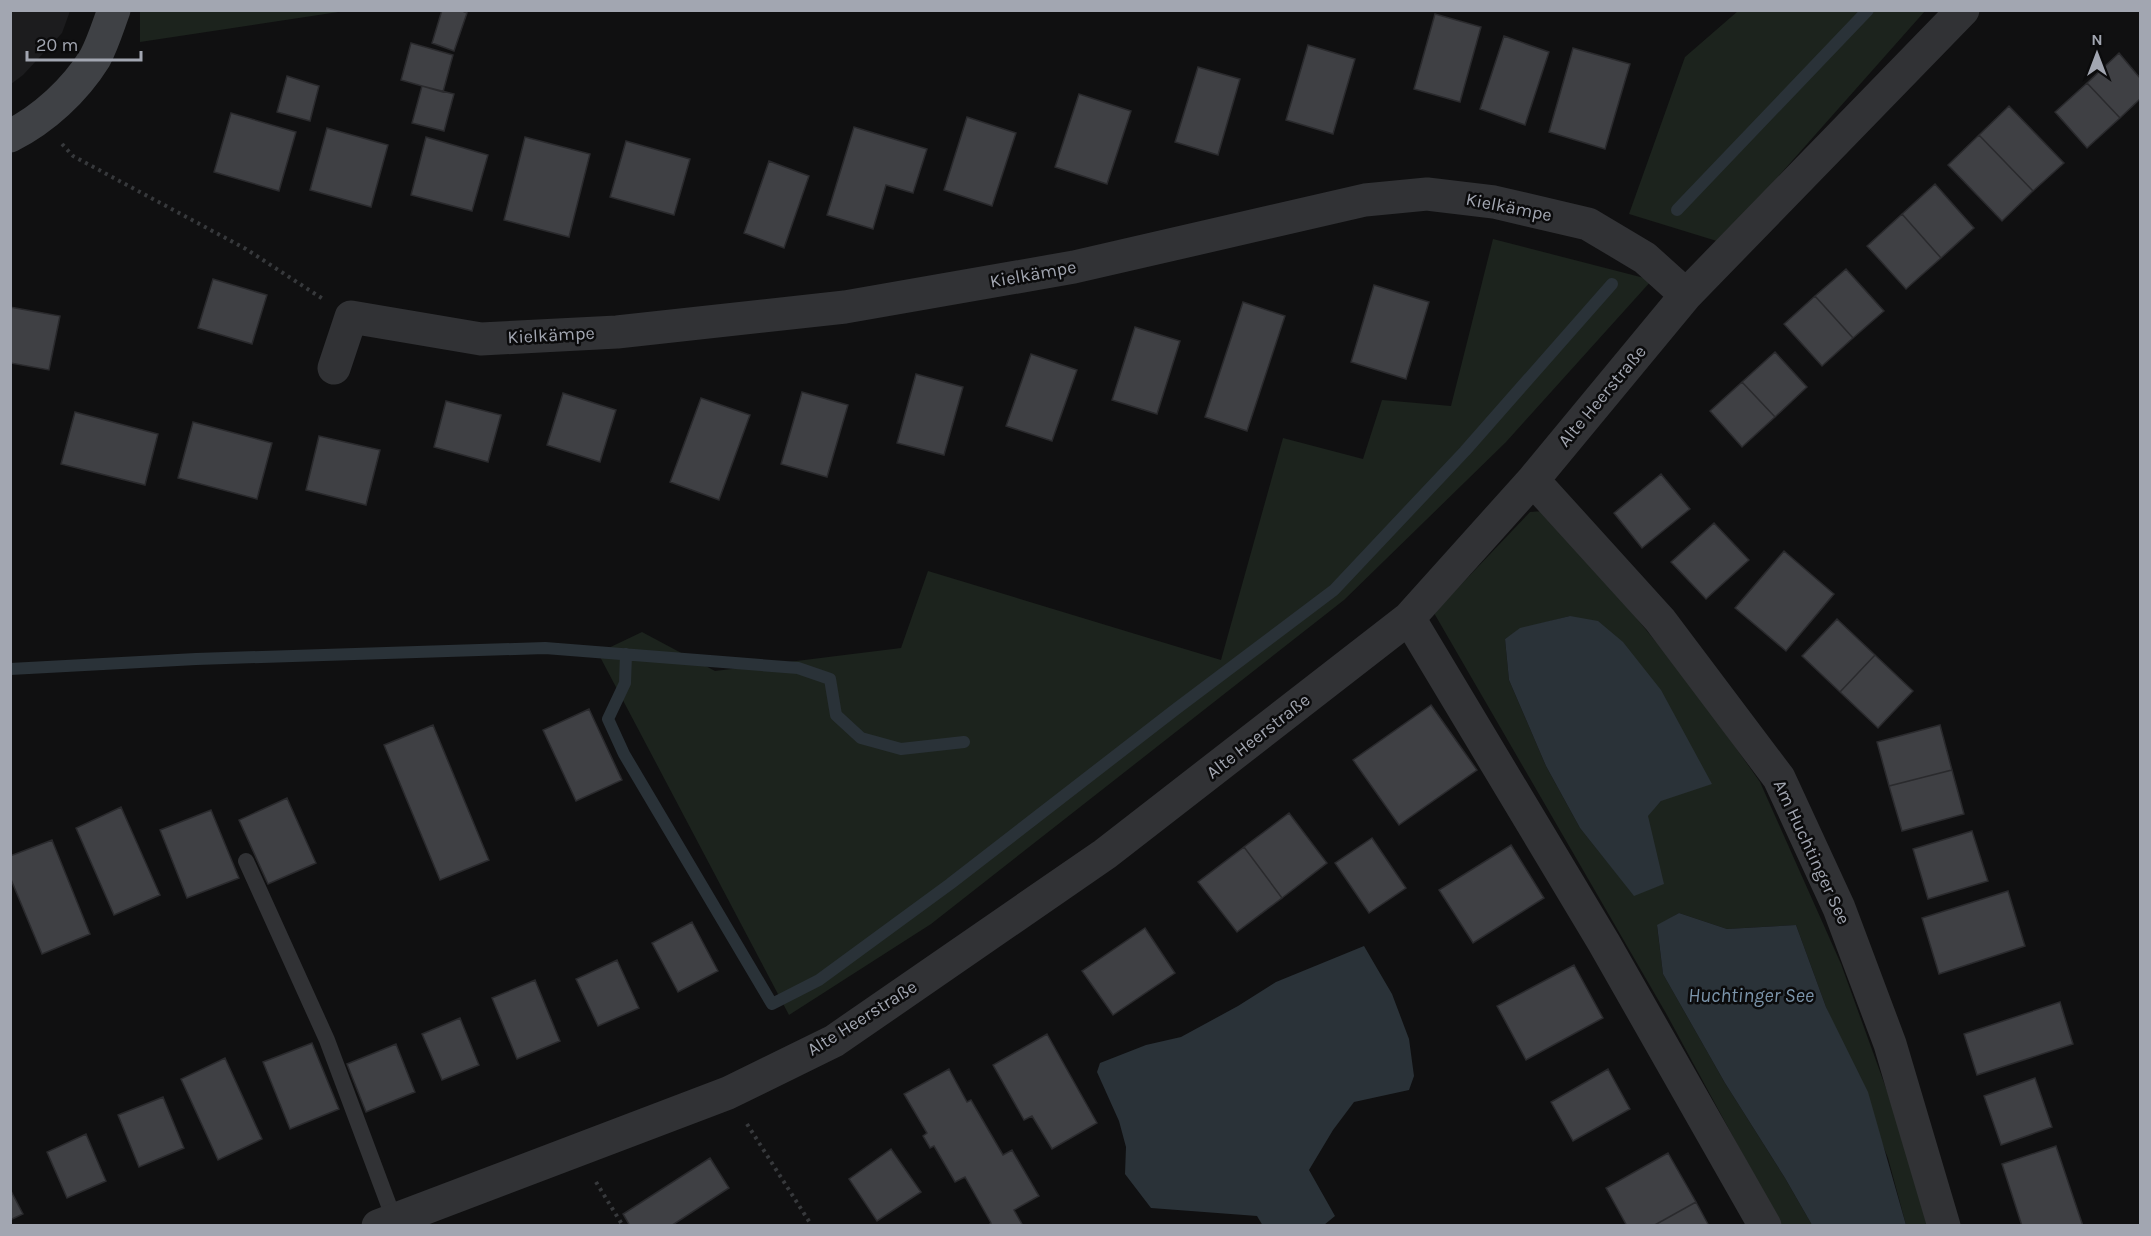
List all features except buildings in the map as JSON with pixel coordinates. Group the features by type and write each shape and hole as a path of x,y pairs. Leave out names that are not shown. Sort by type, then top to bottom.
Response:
{"street":[{"path":"10,136 39,118 77,85 96,56 114,10"},
{"name":"Alte Heerstraße","path":"386,1222 728,1093 834,1041 1104,854 1409,618 1533,480 1686,294 1963,10"},
{"name":"Kielkämpe","path":"351,317 482,339 617,332 845,307 1074,267 1365,200 1427,194 1494,202 1588,224 1645,258 1686,294"},
{"path":"334,368 351,317"},
{"name":"Am Huchtinger See","path":"1533,480 1660,620 1779,778 1839,908 1890,1044 1944,1226"},
{"path":"1409,618 1604,943 1765,1226"}],"lane":[{"path":"246,861 327,1040 386,1222"}],"path":[{"path":"73,156 246,249 351,317"},
{"path":"728,1093 812,1226"},
{"path":"578,1150 623,1226"}],"shaded area":[{"path":"11,10 70,11 62,33 23,75 11,84"},
{"path":"140,10 345,11 140,42"},
{"path":"1738,11 1925,11 1720,242 1629,214 1685,57"},
{"path":"1493,239 1652,280 1506,442 1344,600 931,924 789,1015 598,653 642,632 715,671 901,648 928,571 1221,660 1283,438 1363,459 1382,400 1451,406"},
{"path":"1543,511 1557,522 1690,683 1760,782 1841,964 1895,1113 1928,1225 1906,1225 1888,1158 1826,1007 1796,925 1727,929 1679,913 1657,926 1663,974 1725,1083 1812,1225 1781,1225 1667,1015 1434,613 1530,512","holes":["1570,616 1661,801 1647,816 1663,884 1634,895 1580,828 1546,766 1509,680 1505,639 1520,629"]}],"water":[{"path":"1570,616 1598,621 1623,642 1661,690 1712,784 1661,801 1648,816 1664,884 1634,896 1580,828 1546,766 1509,680 1505,639 1520,628"},
{"name":"Huchtinger See","path":"1679,913 1727,929 1796,925 1826,1007 1868,1092 1906,1225 1812,1225 1725,1083 1663,974 1657,925"},
{"path":"1364,946 1392,994 1409,1039 1414,1076 1409,1090 1354,1102 1333,1130 1309,1170 1335,1216 1324,1225 1263,1226 1257,1216 1151,1208 1125,1174 1126,1147 1119,1121 1097,1072 1100,1063 1146,1045 1181,1037 1276,982"}],"waterway":[{"path":"1677,210 1868,10"},
{"path":"626,654 625,683 608,719 624,754 772,1004 819,980 950,884 1334,590 1465,451 1612,284"},
{"path":"10,669 196,659 545,648 798,668 830,679 836,715 861,738 901,749 964,742"}]}
